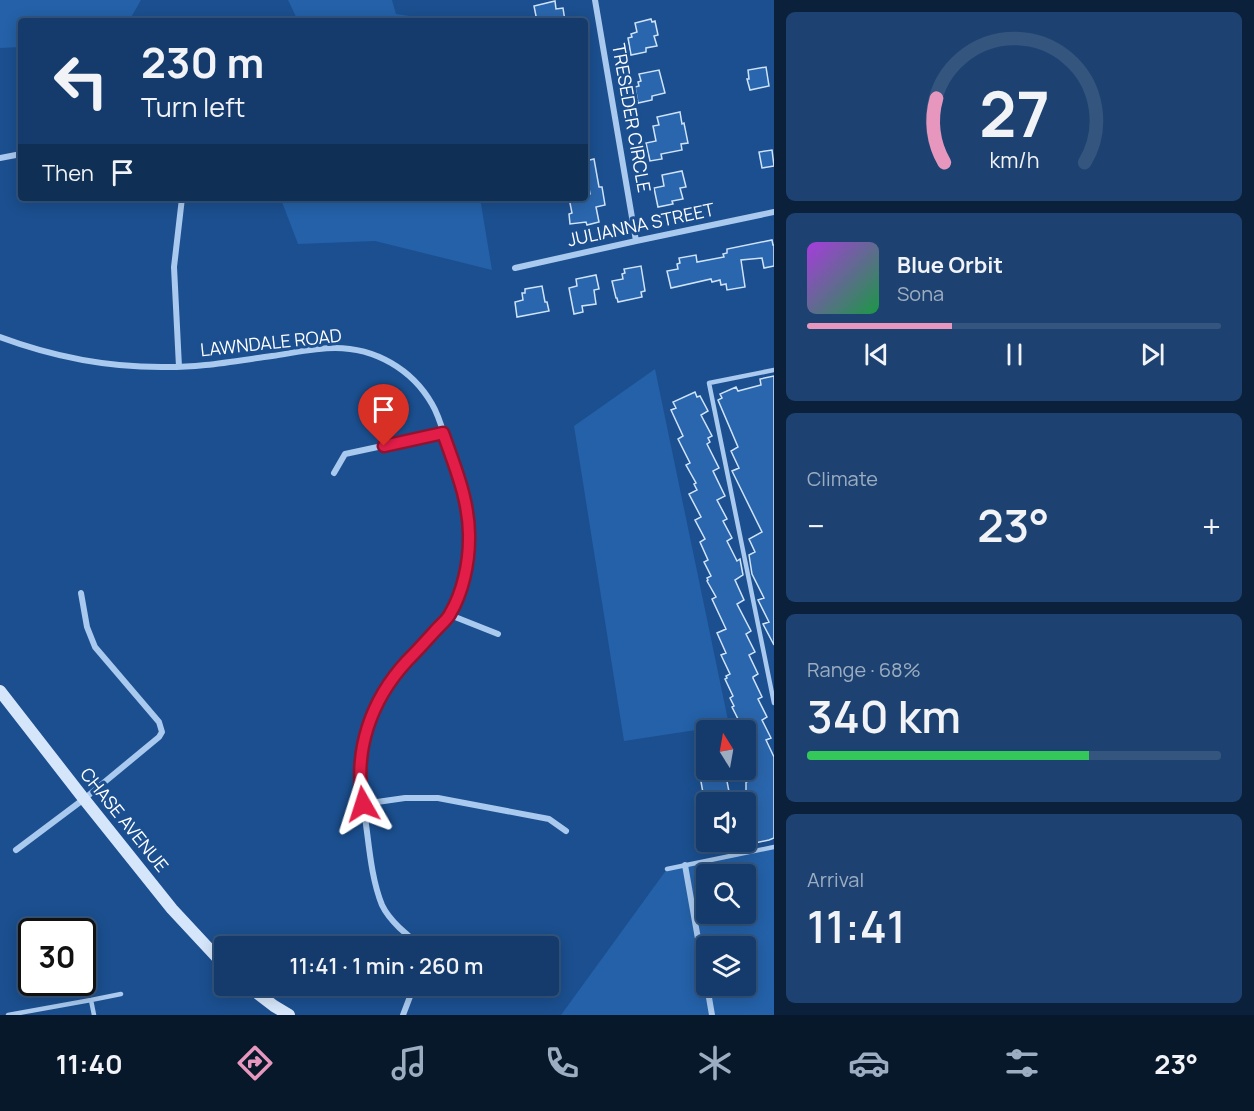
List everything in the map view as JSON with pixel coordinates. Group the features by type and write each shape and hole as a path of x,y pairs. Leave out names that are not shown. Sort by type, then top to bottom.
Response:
{"main road":[{"name":"CHASE AVENUE","path":"0,691 172,909 214,954"},
{"path":"257,996 271,1011 289,1015"}],"street":[{"name":"TRESEDER CIRCLE","path":"595,0 636,241"},
{"path":"0,158 18,155"},
{"path":"179,367 174,267 182,201"},
{"name":"JULIANNA STREET","path":"515,267 774,212"},
{"name":"LAWNDALE ROAD","path":"0,337 43,351 98,362 135,366 209,365 323,348 350,349 363,351 388,361 418,384 438,416 467,505 469,540 465,572 450,615 395,675 381,695 363,741 360,775 370,861 383,907 408,936"},
{"path":"334,473 345,454 443,433"},
{"path":"16,850 84,800 162,732 159,722 95,646 87,627 81,593"},
{"path":"450,615 498,634"},
{"path":"363,804 405,798 438,798 549,819 566,831"},
{"path":"685,865 698,936"},
{"path":"403,1015 410,996"},
{"path":"709,996 712,1015"}],"lane":[{"path":"774,370 709,383 774,703"},
{"path":"667,869 774,847"},
{"path":"8,1015 121,994"},
{"path":"91,1000 94,1015"}],"shaded area":[{"path":"0,0 141,0 131,18 18,18 18,47 0,48"},
{"path":"288,0 392,0 396,14 422,18 297,18"},
{"path":"480,201 492,270 375,241 298,244 282,202"},
{"path":"655,369 728,720 696,720 696,730 624,741 574,426"},
{"path":"774,848 774,1015 561,1015 667,869"}],"building":[{"path":"555,1 556,9 563,8 565,18 536,18 534,6"},
{"path":"651,19 652,22 655,21 658,35 654,36 657,46 646,48 646,52 631,55 628,38 637,32 635,23"},
{"path":"766,67 769,86 750,90 747,79 749,79 748,70"},
{"path":"659,70 665,93 652,96 652,100 638,103 635,87 639,86 638,82 641,81 639,74"},
{"path":"680,112 688,143 681,144 682,150 661,154 662,159 650,161 646,143 656,141 653,126 659,125 657,117"},
{"path":"772,150 774,166 762,168 759,152"},
{"path":"594,159 605,205 596,207 599,222 587,225 586,222 570,224 569,214 572,213 570,201 588,201 588,194 590,194 588,160"},
{"path":"682,171 686,187 680,188 683,199 658,207 654,188 664,186 662,175"},
{"path":"772,240 774,266 764,268 762,258 741,260 745,287 727,290 726,284 721,285 720,280 712,282 711,279 671,288 667,271 678,269 679,258 696,255 697,262 724,257 723,254 727,253 727,249"},
{"path":"641,266 645,291 641,292 642,297 618,302 612,281 623,279 624,269"},
{"path":"596,275 599,289 594,290 596,304 582,306 583,312 574,314 569,288 577,286 576,279"},
{"path":"542,286 549,311 517,317 515,302 523,300 522,293 525,293 525,289"},
{"path":"774,376 774,645 763,624 769,622 758,600 764,598 752,574 749,555 755,552 749,539 762,532 732,471 739,468 731,451 738,447 718,400 722,398 720,394 736,387 738,391 761,385 760,379"},
{"path":"695,392 697,397 700,396 708,411 701,415 712,436 708,438 710,442 707,444 719,468 713,471 725,496 717,500 727,519 723,521 732,538 727,541 737,561 740,559 743,575 735,580 744,600 737,604 751,631 746,634 755,652 749,655 758,674 753,678 762,697 758,699 767,717 762,720 771,738 766,740 774,757 774,838 756,843 756,792 746,792 746,782 756,780 756,720 736,720 732,707 734,706 730,698 733,696 725,679 730,674 721,655 726,653 717,633 726,629 712,599 716,597 707,581 707,578 711,576 704,562 708,560 700,542 705,539 695,520 701,517 689,494 697,490 694,484 696,483 686,465 690,463 678,439 683,436 671,410 676,408 673,402"},
{"path":"701,780 727,780 729,792 703,792"}],"route":[{"path":"363,804 361,758 363,741 374,710 390,681 450,615 465,572 469,540 467,505 443,433 384,446"}]}
